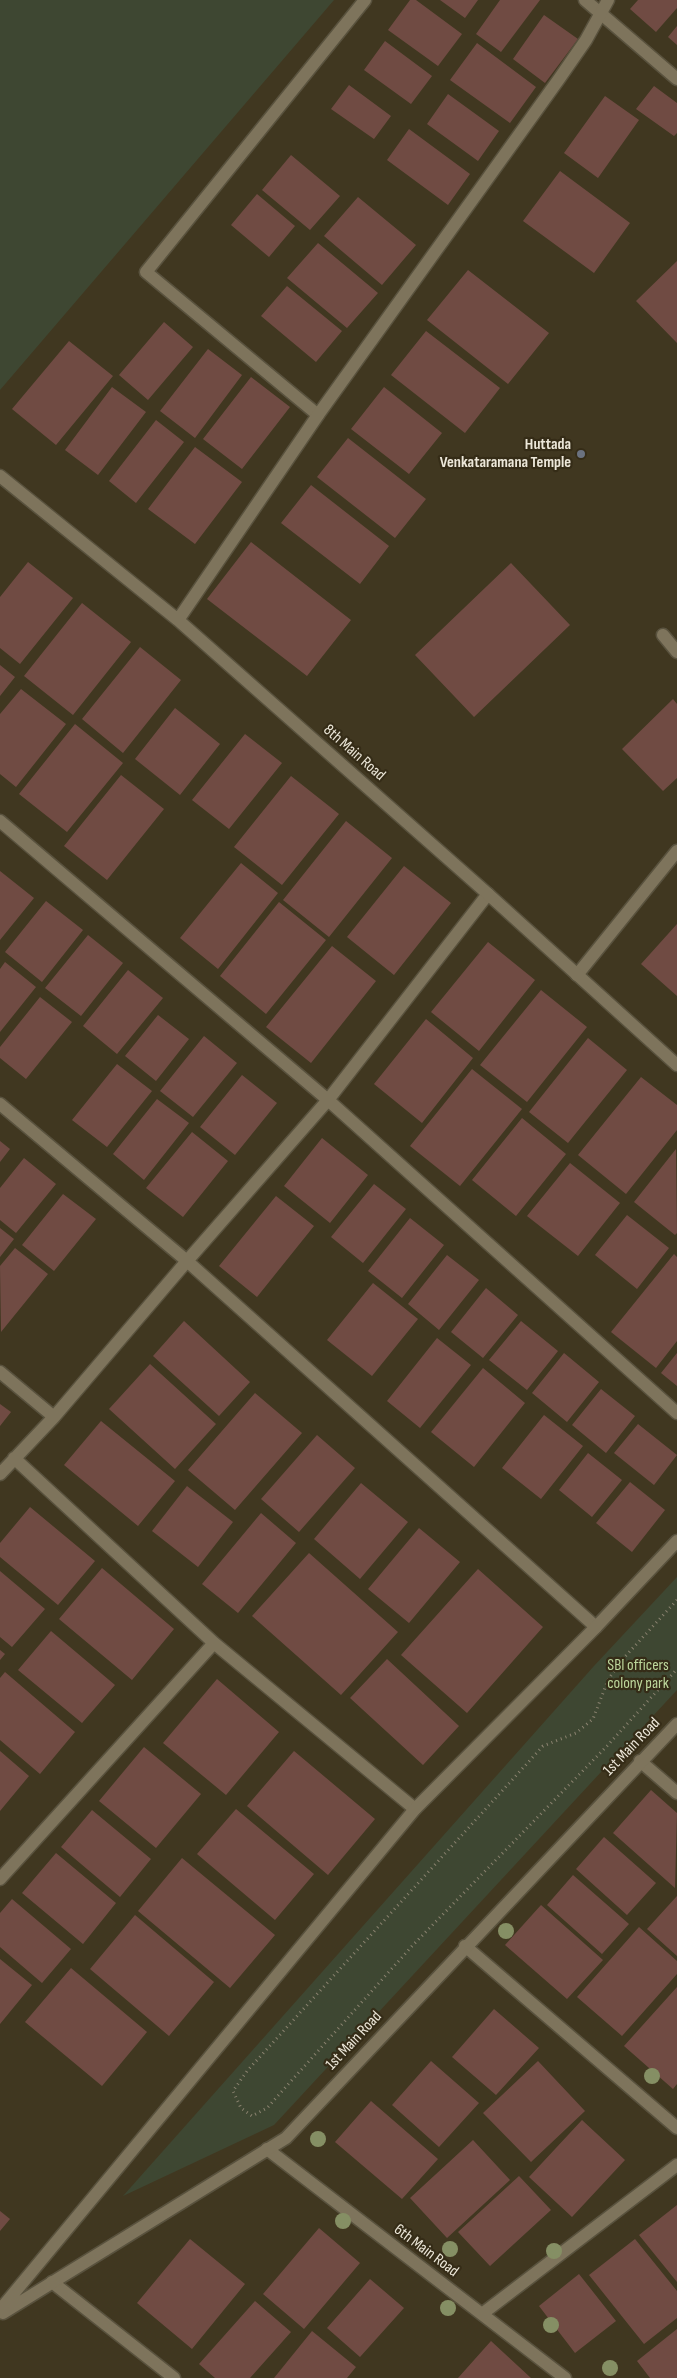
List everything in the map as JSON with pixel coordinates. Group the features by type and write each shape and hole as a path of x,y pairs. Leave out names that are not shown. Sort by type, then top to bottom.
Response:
{"street":[{"path":"318,415 146,272 365,0"},
{"path":"585,0 677,79"},
{"path":"178,620 318,415 559,79 602,13 608,0"},
{"name":"8th Main Road","path":"0,476 178,620 488,894 677,1065"},
{"path":"663,635 677,652"},
{"path":"0,822 328,1100 677,1413"},
{"path":"577,974 677,851"},
{"path":"0,1474 54,1417 328,1100 488,894"},
{"path":"0,1104 187,1261 596,1627"},
{"path":"0,1372 54,1417"},
{"path":"14,1458 214,1643 415,1809"},
{"path":"0,2310 415,1809 596,1627 677,1541"},
{"path":"0,1879 214,1643"},
{"name":"1st Main Road","path":"0,2315 286,2138 464,1946 677,1724"},
{"path":"640,1761 677,1793"},
{"path":"464,1946 677,2128"},
{"name":"6th Main Road","path":"267,2150 565,2378"},
{"path":"482,2314 677,2165"},
{"path":"52,2282 174,2378"}],"path":[{"path":"677,1600 621,1661 608,1680 593,1718 576,1733 544,1746 247,2071 234,2091 241,2108 252,2116 267,2108 413,1945 607,1746 677,1669"}],"green space":[{"path":"0,0 334,0 0,390"},
{"name":"SBI officers colony park","path":"677,1577 677,1690 274,2125 123,2196 594,1666"}],"building":[{"path":"410,0 416,0 462,34 438,66 388,30"},
{"path":"440,0 478,0 465,18"},
{"path":"500,0 540,0 501,52 476,34"},
{"path":"638,0 677,0 677,8 656,32 630,9"},
{"path":"544,15 578,39 545,83 513,59"},
{"path":"677,26 677,45 668,37"},
{"path":"385,41 432,76 411,104 364,70"},
{"path":"477,43 536,87 510,123 450,80"},
{"path":"349,85 391,116 374,139 331,109"},
{"path":"654,86 677,103 677,133 674,136 636,109"},
{"path":"448,94 499,131 478,161 427,124"},
{"path":"605,96 639,120 598,178 564,153"},
{"path":"409,129 470,174 448,205 387,160"},
{"path":"291,155 340,196 310,230 262,190"},
{"path":"560,171 630,223 594,273 523,221"},
{"path":"257,194 295,226 269,257 231,225"},
{"path":"358,197 416,245 382,285 324,236"},
{"path":"318,243 378,293 347,328 287,278"},
{"path":"677,261 677,343 636,301"},
{"path":"468,270 549,333 508,384 427,320"},
{"path":"287,286 342,331 316,362 261,316"},
{"path":"164,322 193,347 148,400 119,375"},
{"path":"426,331 500,388 465,433 391,375"},
{"path":"69,341 113,376 56,445 12,409"},
{"path":"208,349 242,375 195,438 160,411"},
{"path":"251,377 290,407 242,469 203,439"},
{"path":"112,387 146,412 98,475 65,450"},
{"path":"384,387 442,433 409,474 351,429"},
{"path":"156,420 184,442 136,503 109,481"},
{"path":"348,438 426,499 395,538 317,477"},
{"path":"195,447 242,482 195,544 148,509"},
{"path":"311,485 389,546 360,584 281,523"},
{"path":"251,542 351,620 307,676 207,599"},
{"path":"28,562 73,598 20,664 0,648 0,597"},
{"path":"511,563 570,625 474,717 415,655"},
{"path":"82,603 131,642 73,715 24,676"},
{"path":"140,647 181,680 123,753 82,719"},
{"path":"0,665 15,677 0,696"},
{"path":"21,689 66,724 16,787 0,774 0,714"},
{"path":"673,699 677,704 677,778 663,791 622,749"},
{"path":"175,708 220,744 180,795 135,759"},
{"path":"75,724 123,763 67,832 19,794"},
{"path":"245,734 282,763 229,829 192,800"},
{"path":"121,775 164,809 107,880 64,846"},
{"path":"291,776 339,814 282,885 234,847"},
{"path":"346,821 392,858 329,937 283,900"},
{"path":"241,863 278,893 218,969 180,938"},
{"path":"404,866 451,903 394,975 347,937"},
{"path":"0,871 34,898 0,940"},
{"path":"46,901 83,930 42,982 5,952"},
{"path":"279,902 326,940 266,1014 220,976"},
{"path":"677,924 677,996 641,964"},
{"path":"88,935 123,963 81,1016 45,988"},
{"path":"488,942 535,980 479,1051 431,1012"},
{"path":"332,946 376,981 311,1063 266,1027"},
{"path":"5,962 36,987 0,1032 0,969"},
{"path":"128,970 163,998 117,1054 83,1026"},
{"path":"541,990 587,1027 527,1102 480,1065"},
{"path":"40,997 72,1022 26,1079 0,1058 0,1047"},
{"path":"158,1015 189,1039 156,1081 125,1056"},
{"path":"426,1019 473,1058 422,1123 374,1084"},
{"path":"204,1036 237,1063 193,1117 160,1091"},
{"path":"588,1038 627,1070 568,1143 529,1112"},
{"path":"117,1064 152,1091 107,1147 72,1120"},
{"path":"472,1069 522,1109 460,1186 410,1146"},
{"path":"242,1075 277,1103 235,1155 200,1127"},
{"path":"641,1077 677,1105 677,1130 626,1194 578,1155"},
{"path":"157,1099 189,1123 144,1180 113,1154"},
{"path":"522,1118 566,1154 516,1216 472,1180"},
{"path":"192,1132 228,1161 183,1217 146,1188"},
{"path":"322,1138 368,1175 330,1223 284,1186"},
{"path":"0,1141 10,1149 0,1162"},
{"path":"676,1149 677,1233 675,1235 634,1202"},
{"path":"24,1158 56,1184 16,1233 0,1220 0,1188"},
{"path":"570,1163 620,1203 578,1256 527,1216"},
{"path":"374,1184 406,1209 363,1263 331,1237"},
{"path":"63,1194 96,1219 54,1271 22,1245"},
{"path":"276,1196 314,1226 257,1297 219,1266"},
{"path":"627,1215 669,1248 637,1289 595,1255"},
{"path":"410,1218 444,1245 402,1298 368,1271"},
{"path":"0,1228 14,1239 0,1257"},
{"path":"15,1248 48,1274 1,1332 0,1266"},
{"path":"674,1254 677,1257 677,1341 656,1368 611,1332"},
{"path":"447,1255 479,1280 439,1330 408,1304"},
{"path":"373,1283 418,1319 372,1376 327,1340"},
{"path":"486,1288 518,1315 483,1358 451,1332"},
{"path":"184,1321 250,1382 219,1416 153,1356"},
{"path":"521,1321 558,1351 527,1390 489,1360"},
{"path":"437,1338 471,1365 420,1428 387,1401"},
{"path":"564,1353 599,1382 567,1422 532,1393"},
{"path":"677,1353 677,1386 661,1373"},
{"path":"150,1364 216,1424 175,1469 109,1409"},
{"path":"483,1368 525,1403 474,1467 431,1432"},
{"path":"601,1389 635,1416 606,1453 572,1425"},
{"path":"255,1393 302,1433 235,1510 188,1470"},
{"path":"0,1404 11,1412 0,1426"},
{"path":"544,1415 583,1446 541,1499 502,1468"},
{"path":"101,1421 175,1481 138,1526 64,1465"},
{"path":"638,1424 677,1455 654,1485 614,1453"},
{"path":"317,1435 355,1468 299,1532 261,1499"},
{"path":"588,1453 622,1480 592,1517 559,1490"},
{"path":"630,1482 665,1510 632,1552 596,1523"},
{"path":"361,1483 408,1522 360,1579 314,1539"},
{"path":"187,1486 233,1522 198,1567 152,1531"},
{"path":"30,1507 95,1561 58,1605 0,1557 0,1543"},
{"path":"261,1513 296,1543 238,1613 202,1584"},
{"path":"419,1528 460,1562 409,1623 368,1589"},
{"path":"309,1553 398,1632 341,1695 252,1616"},
{"path":"102,1568 174,1629 132,1680 59,1619"},
{"path":"478,1569 543,1627 467,1713 401,1655"},
{"path":"0,1571 45,1609 12,1647 0,1637"},
{"path":"51,1631 115,1685 82,1723 18,1670"},
{"path":"0,1650 5,1654 0,1660"},
{"path":"387,1659 459,1726 423,1765 350,1698"},
{"path":"5,1672 75,1732 40,1774 0,1740 0,1678"},
{"path":"217,1679 279,1732 226,1795 163,1743"},
{"path":"144,1747 201,1794 156,1848 99,1801"},
{"path":"0,1751 29,1776 0,1811"},
{"path":"294,1751 375,1819 328,1875 247,1806"},
{"path":"651,1790 677,1813 675,1888 613,1833"},
{"path":"236,1809 314,1874 275,1920 197,1854"},
{"path":"92,1810 151,1859 120,1897 61,1847"},
{"path":"604,1837 656,1883 627,1915 576,1869"},
{"path":"56,1853 116,1903 83,1944 22,1893"},
{"path":"182,1858 275,1935 230,1988 138,1911"},
{"path":"573,1875 629,1924 602,1954 547,1905"},
{"path":"677,1896 677,1956 647,1929"},
{"path":"12,1899 71,1949 42,1983 0,1947 0,1913"},
{"path":"541,1905 603,1960 567,1999 505,1945"},
{"path":"135,1915 214,1982 169,2036 90,1969"},
{"path":"639,1927 677,1961 677,1974 622,2036 577,1997"},
{"path":"0,1959 32,1985 0,2024"},
{"path":"71,1968 147,2032 102,2086 25,2022"},
{"path":"677,1987 677,2084 673,2089 624,2046"},
{"path":"494,2009 539,2048 496,2095 452,2057"},
{"path":"431,2061 479,2103 439,2147 392,2105"},
{"path":"538,2061 585,2111 531,2162 483,2113"},
{"path":"371,2101 438,2159 402,2199 335,2142"},
{"path":"582,2120 625,2160 572,2217 529,2177"},
{"path":"473,2140 510,2180 447,2238 410,2198"},
{"path":"519,2176 551,2210 490,2266 458,2232"},
{"path":"677,2205 677,2282 639,2235"},
{"path":"0,2211 10,2219 0,2231"},
{"path":"319,2228 360,2263 304,2329 263,2294"},
{"path":"190,2239 245,2284 192,2349 137,2303"},
{"path":"635,2239 677,2291 677,2318 644,2344 589,2275"},
{"path":"579,2274 616,2321 575,2353 539,2306"},
{"path":"370,2279 404,2308 360,2357 327,2328"},
{"path":"255,2301 291,2332 250,2378 215,2378 199,2364"},
{"path":"677,2329 677,2378 650,2378 637,2361"},
{"path":"312,2331 356,2367 347,2378 274,2378"},
{"path":"491,2341 531,2378 458,2378"}],"place":[{"name":"Huttada Venkataramana Temple","path":"581,454"}]}
